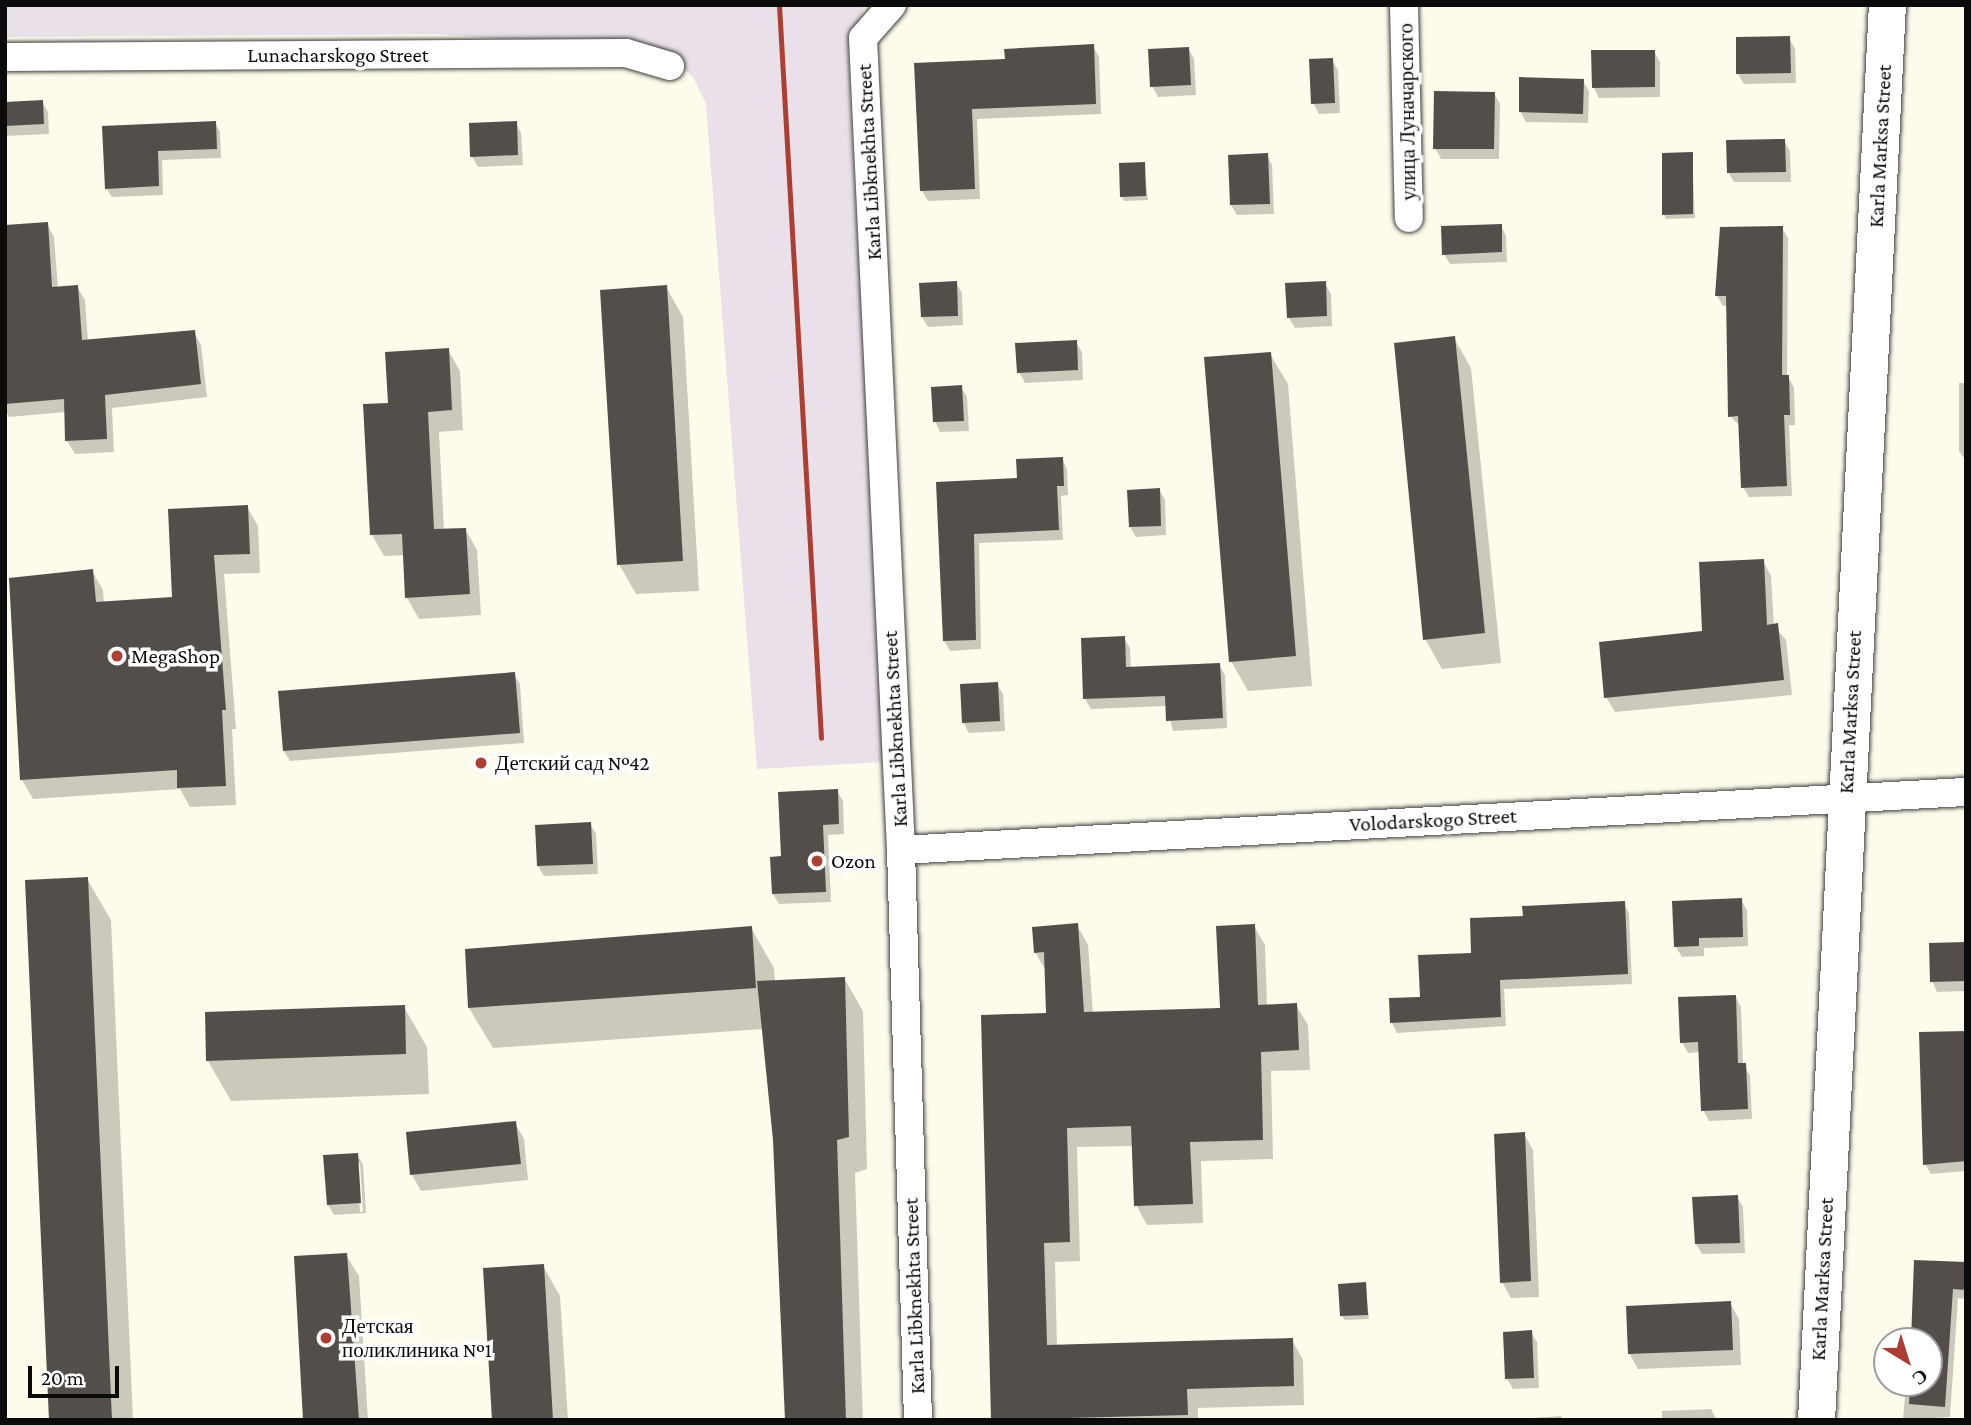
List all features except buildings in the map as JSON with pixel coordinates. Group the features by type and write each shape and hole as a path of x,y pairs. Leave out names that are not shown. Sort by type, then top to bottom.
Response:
{"street":[{"name":"Karla Libknekhta Street","path":"892,5 863,38 901,850 918,1420"},
{"name":"улица Луначарского","path":"1404,5 1409,218"},
{"name":"Karla Marksa Street","path":"1816,1420 1887,5"},
{"name":"Lunacharskogo Street","path":"5,57 626,53 670,66"},
{"name":"Volodarskogo Street","path":"901,850 1966,792"}],"shaded area":[{"path":"5,5 865,5 848,50 884,762 757,769 706,104 693,77 665,53 439,34 5,37"}],"railway":[{"path":"779,5 821,738"}],"place":[{"name":"MegaShop","path":"117,656"},
{"name":"Детский сад №42","path":"481,763"},
{"name":"Ozon","path":"817,861"},
{"name":"Детская поликлиника №1","path":"326,1338"}]}
